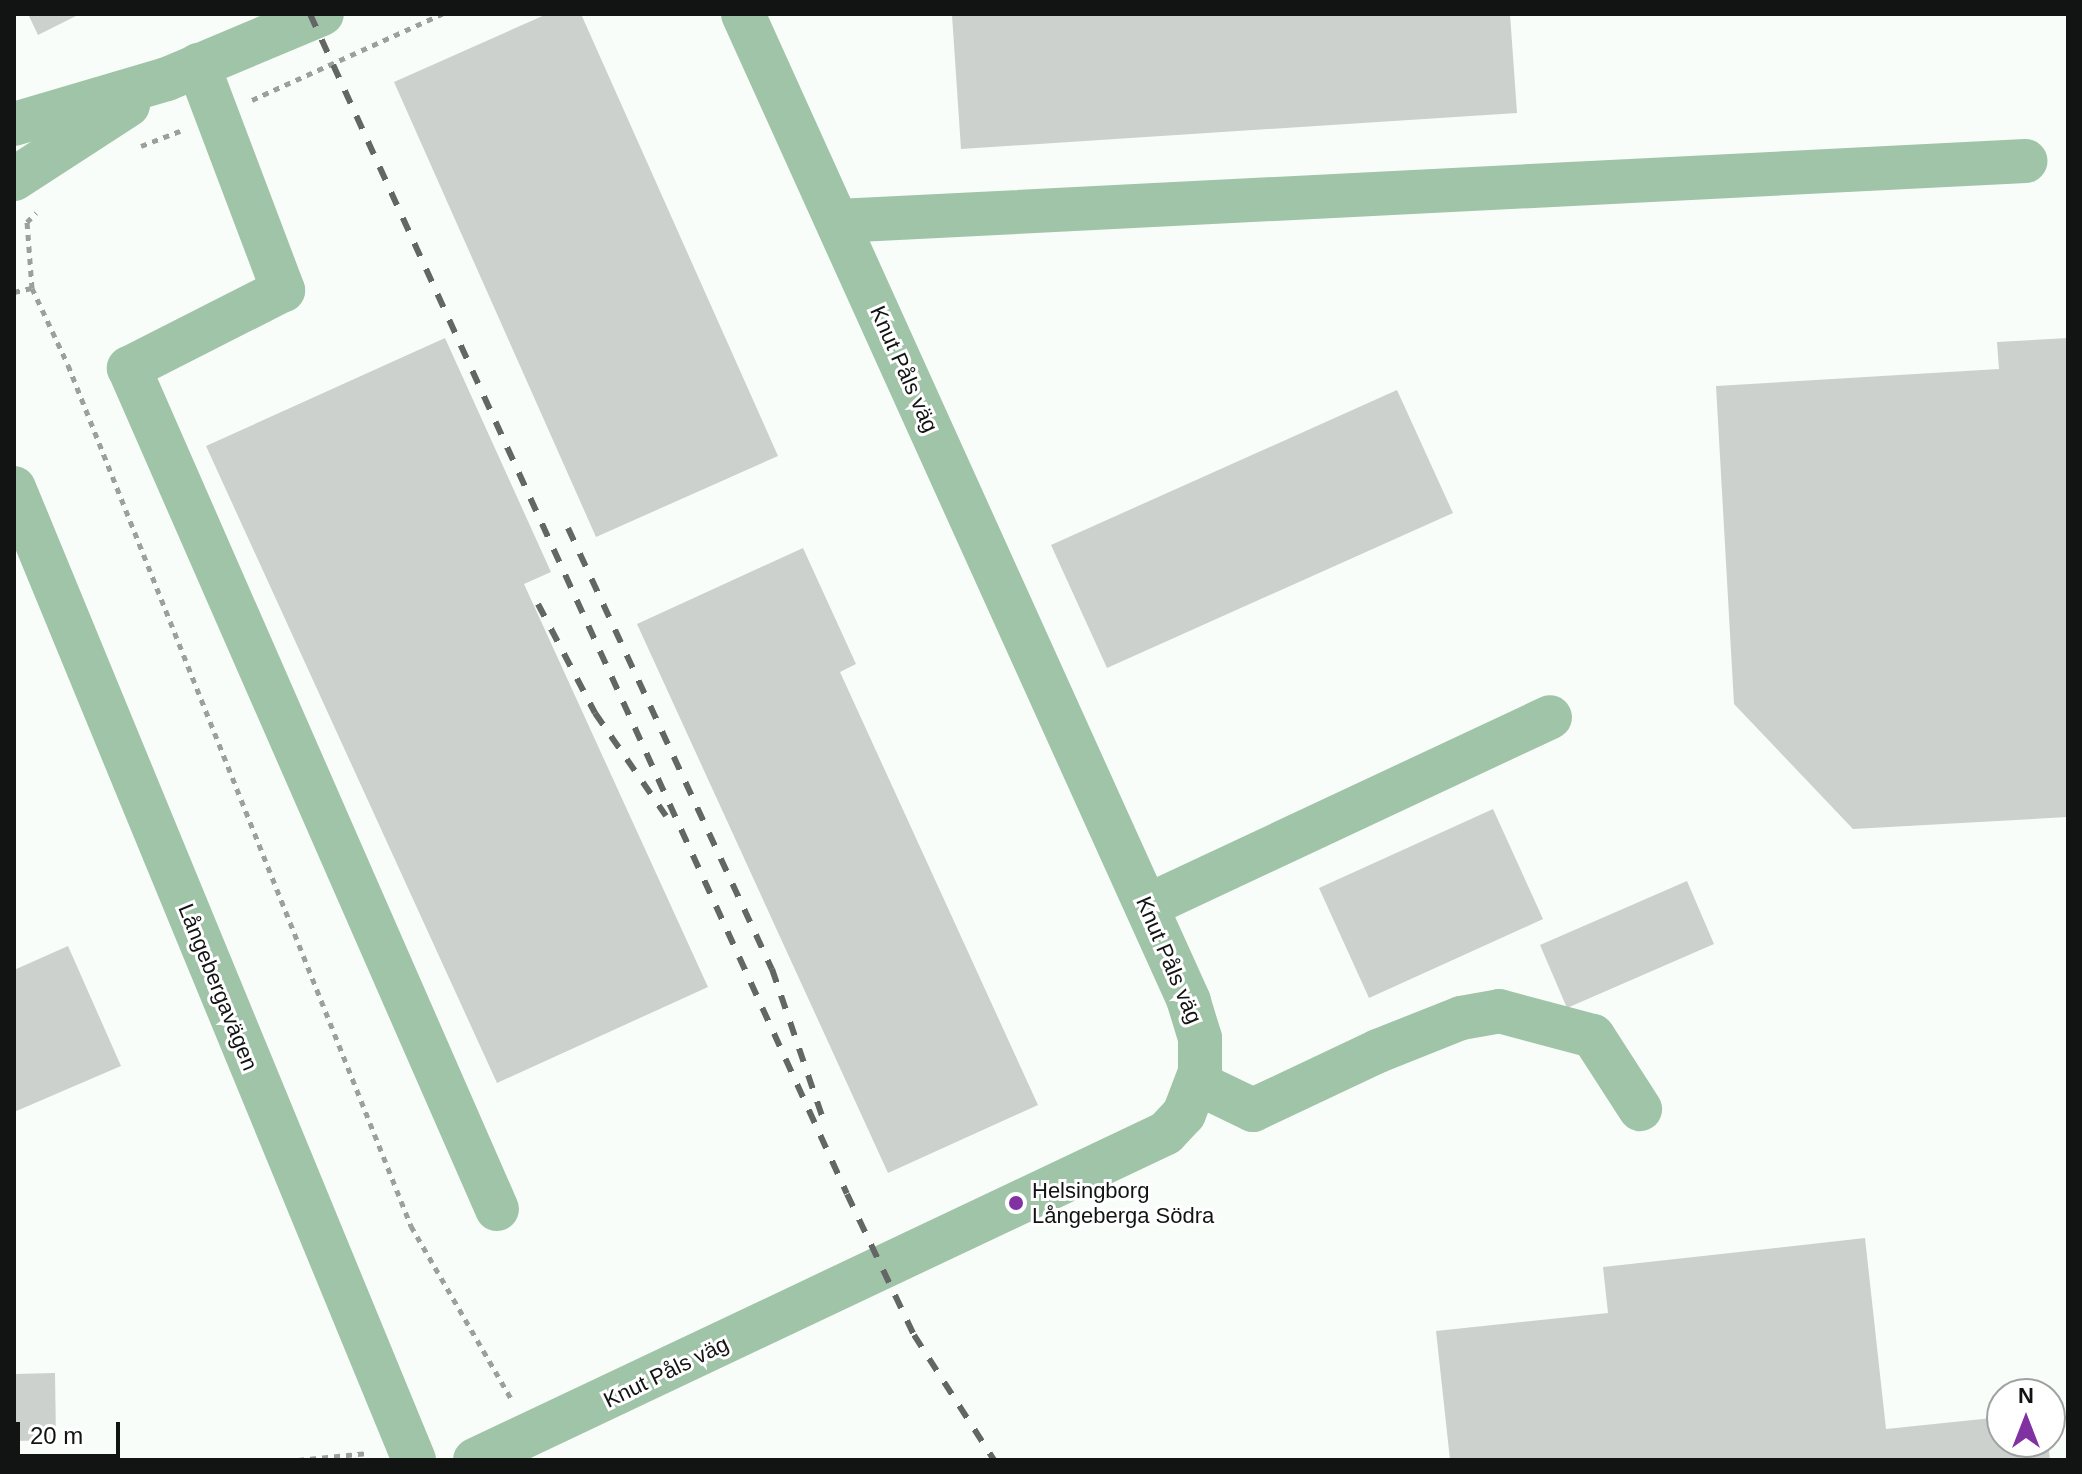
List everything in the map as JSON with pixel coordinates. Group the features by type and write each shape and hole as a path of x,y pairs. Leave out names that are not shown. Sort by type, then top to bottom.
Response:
{"street":[{"path":"14,179 182,72 270,23 322,14"},
{"name":"Knut Påls väg","path":"475,1460 1166,1133 1184,1114 1197,1083 1201,1049 1195,1016 743,14"},
{"path":"14,124 182,72"},
{"path":"182,72 283,290 129,368 497,1209"},
{"path":"838,221 1162,200 2025,161"},
{"name":"Långebergavägen","path":"17,500 410,1450"},
{"path":"1147,906 1550,717"},
{"path":"1197,1083 1253,1110 1392,1045 1461,1018 1499,1011 1593,1036 1640,1109"}],"path":[{"path":"14,292 32,288 68,365 411,1226 529,1436"},
{"path":"298,1460 410,1450"}],"building":[{"path":"28,14 80,14 38,35"},
{"path":"547,14 581,14 778,456 596,537 394,82"},
{"path":"1510,14 1517,113 961,149 952,15"},
{"path":"445,338 551,572 524,584 708,987 497,1083 206,446"},
{"path":"2068,338 2068,817 1853,829 1734,704 1716,386 1999,369 1997,342"},
{"path":"1397,390 1453,513 1107,668 1051,545"},
{"path":"803,548 856,664 840,672 1038,1105 888,1173 637,624"},
{"path":"1493,809 1543,919 1369,998 1319,888"},
{"path":"1687,881 1714,944 1567,1008 1540,945"},
{"path":"68,946 121,1066 14,1112 14,970"},
{"path":"1865,1238 1886,1429 1986,1419 1986,1458 2050,1460 1450,1460 1436,1331 1608,1313 1603,1267"},
{"path":"55,1373 56,1440 14,1441 14,1374"}],"railway":[{"path":"310,14 847,1194 914,1335 994,1460"},
{"path":"568,528 772,969 824,1122"},
{"path":"538,604 595,713 666,816"}],"place":[{"name":"Helsingborg Långeberga Södra","path":"1016,1203"}]}
